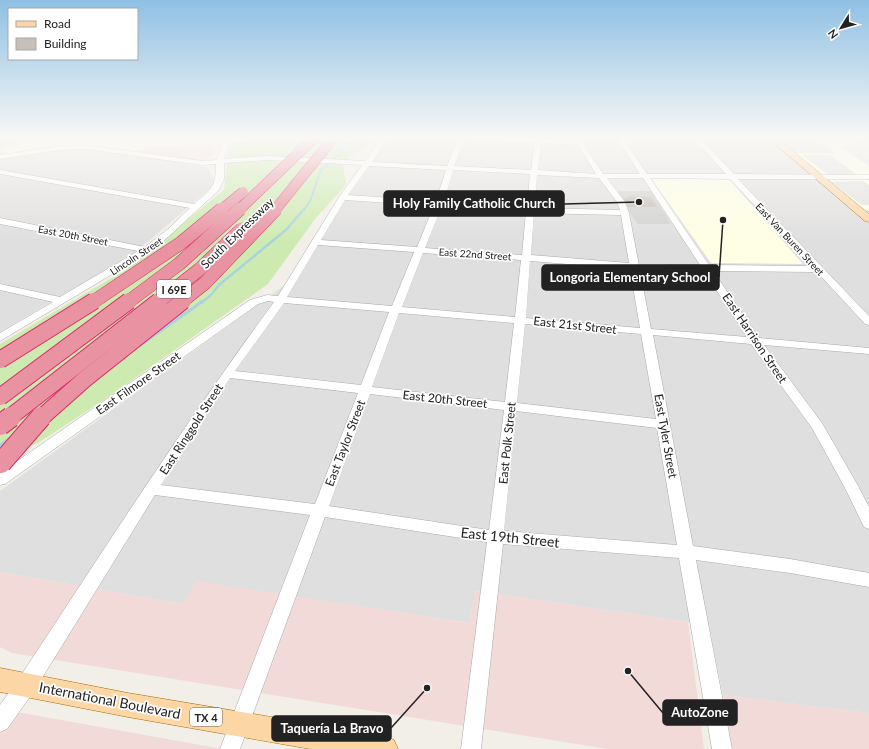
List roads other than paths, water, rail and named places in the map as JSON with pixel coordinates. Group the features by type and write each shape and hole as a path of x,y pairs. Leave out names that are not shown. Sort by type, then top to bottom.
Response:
{"highway":[{"path":"0,360 126,281 181,243 269,172"},
{"name":"South Expressway","path":"0,397 179,264 216,232 279,172"},
{"name":"South Expressway","path":"0,425 200,269 299,172"},
{"path":"1,463 43,416 85,379 205,283 274,212 306,172"}],"main road":[{"path":"811,172 869,219"},
{"name":"International Boulevard","path":"0,680 385,749"}],"street":[{"path":"0,172 197,207"},
{"name":"Lincoln Street","path":"0,338 147,250 171,231 216,188 220,179 220,172"},
{"name":"East Ringgold Street","path":"0,722 27,684 151,489 227,374 281,298 343,197 361,172"},
{"name":"East Taylor Street","path":"230,749 395,310 439,204 449,172"},
{"path":"534,172 601,176 869,177"},
{"name":"East Polk Street","path":"471,749 511,407 534,172"},
{"name":"East Tyler Street","path":"598,172 621,202 625,213 722,749"},
{"name":"East Harrison Street","path":"642,172 755,340 817,426 852,488 869,524"},
{"name":"East Van Buren Street","path":"729,172 869,322"},
{"path":"343,197 531,210 625,213"},
{"name":"East 20th Street","path":"0,221 147,250"},
{"name":"East 22nd Street","path":"316,242 634,266"},
{"path":"667,268 818,269"},
{"path":"0,287 62,302"},
{"name":"East Filmore Street","path":"0,480 254,302 267,298 281,298"},
{"name":"East 21st Street","path":"281,298 395,310 869,351"},
{"name":"East 20th Street","path":"227,374 664,424"},
{"name":"East 19th Street","path":"151,489 319,510 496,537 686,552 790,566 869,580"}],"waterway":[{"path":"304,210 310,201 320,172"},
{"path":"202,302 210,296 219,285 287,229 304,209"},
{"path":"139,346 203,301"},
{"path":"0,446 9,439"}],"place":[{"name":"Holy Family Catholic Church","path":"639,202"},
{"name":"Longoria Elementary School","path":"723,220"},
{"name":"AutoZone","path":"628,671"},
{"name":"Taquería La Bravo","path":"427,688"}]}
